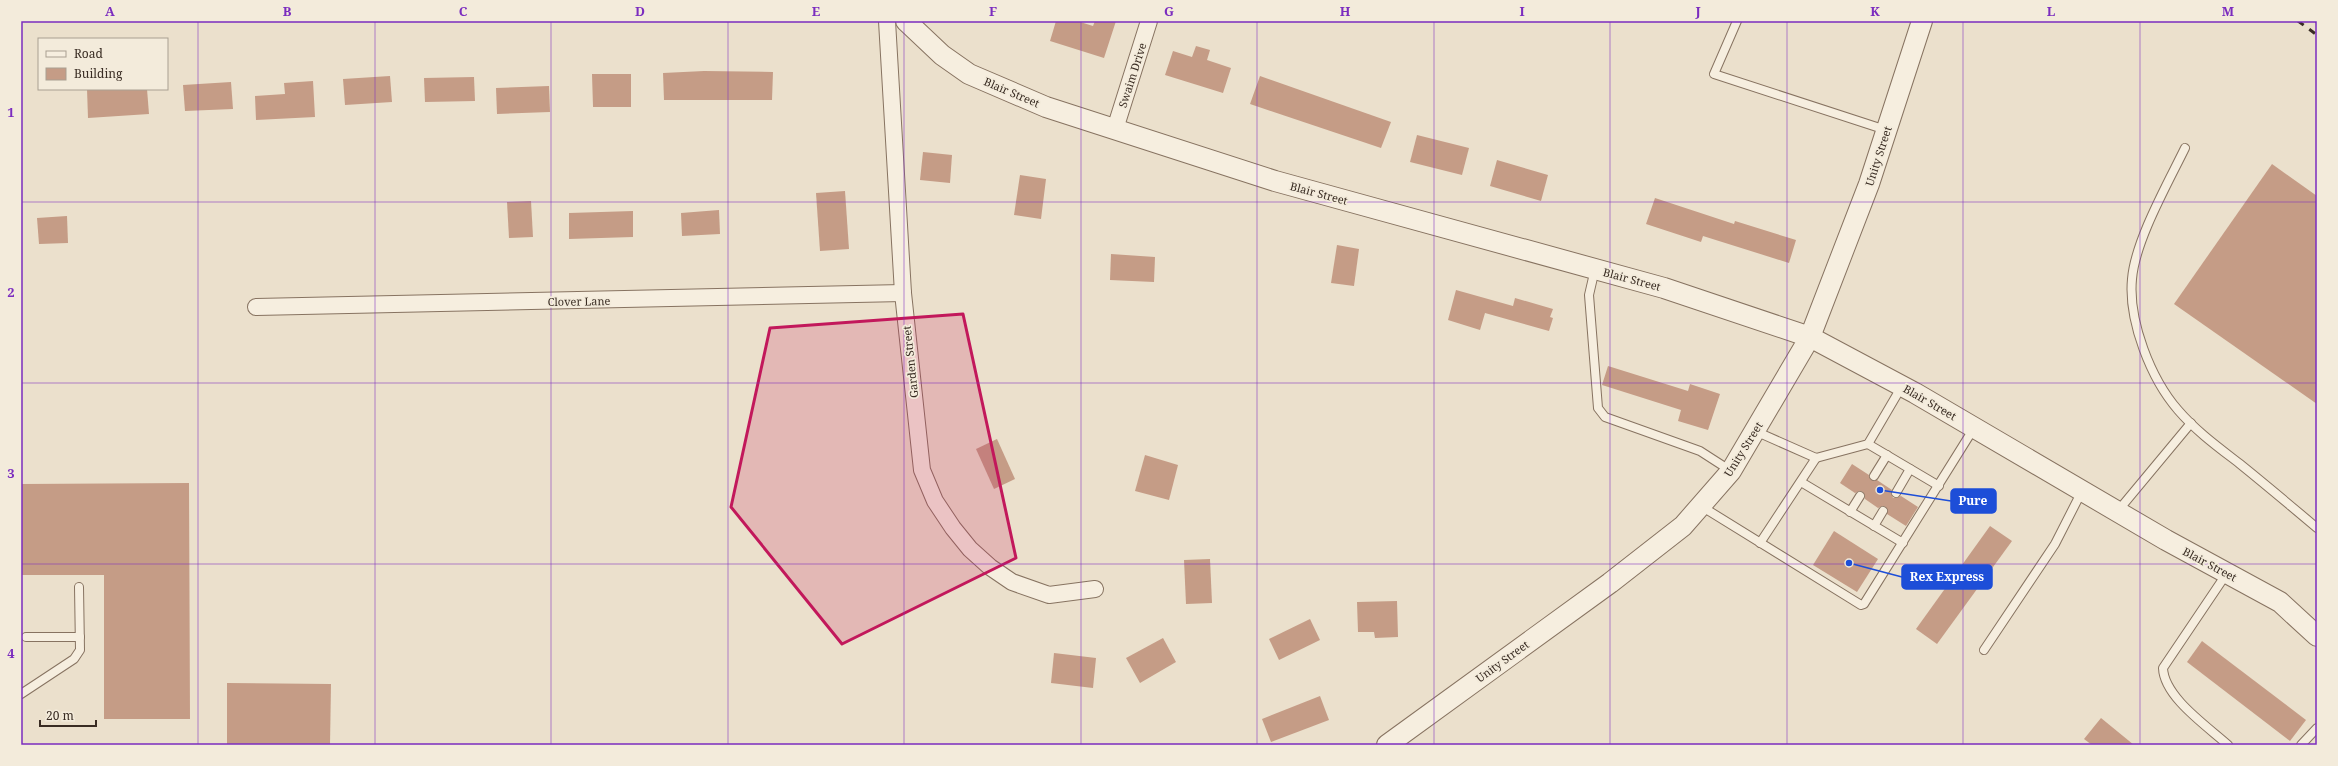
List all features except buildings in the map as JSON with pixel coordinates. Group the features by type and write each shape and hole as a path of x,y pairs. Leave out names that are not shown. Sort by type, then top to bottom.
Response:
{"street":[{"name":"Garden Street","path":"887,21 903,293 921,464 935,501 970,549 990,567 1012,582 1049,595 1095,589"},
{"name":"Blair Street","path":"906,21 942,55 969,74 1046,107 1275,181 1664,288 1810,337 1902,386 2117,512 2280,602 2317,636"},
{"name":"Swaim Drive","path":"1115,129 1150,21"},
{"name":"Unity Street","path":"1387,745 1610,583 1683,526 1731,471 1810,337 1869,184 1922,21"},
{"name":"Clover Lane","path":"256,307 903,293"}],"lane":[{"path":"1737,21 1714,74 1887,130"},
{"path":"2185,148 2143,238 2132,278 2132,300 2137,333 2167,396 2191,423 2206,438 2317,528"},
{"path":"1595,269 1589,295 1598,408 1600,413 1605,417 1700,451 1731,471"},
{"path":"1755,431 1816,458 1868,444 1902,386"},
{"path":"2117,512 2191,423"},
{"path":"1701,506 1861,605 1903,543 1975,428"},
{"path":"1868,444 1939,486"},
{"path":"1874,476 1886,455"},
{"path":"1760,543 1816,458"},
{"path":"1896,492 1910,469"},
{"path":"1801,482 1903,543"},
{"path":"1984,650 2055,544 2082,491"},
{"path":"1850,512 1860,496"},
{"path":"1874,526 1883,511"},
{"path":"2227,573 2163,668 2163,679 2176,699 2228,745"},
{"path":"21,694 74,659 80,650 79,587"},
{"path":"26,637 80,637"},
{"path":"2301,745 2317,728"}],"highlighted area":[{"path":"963,314 1016,558 842,644 731,507 770,328"}],"railway":[{"path":"2298,21 2317,35"}],"place":[{"name":"Pure","path":"1880,490"},
{"name":"Rex Express","path":"1849,563"}]}
